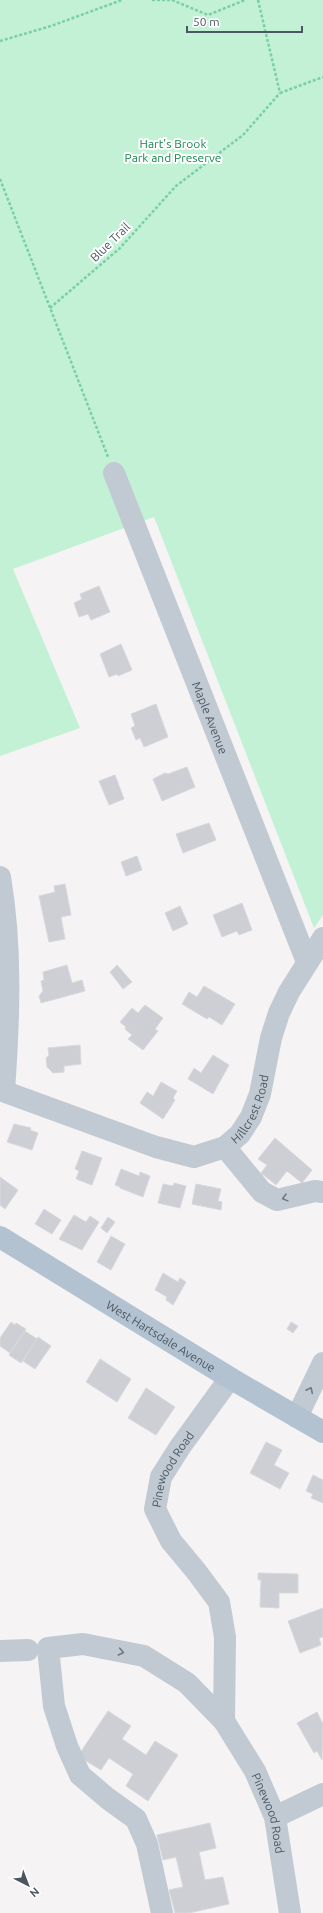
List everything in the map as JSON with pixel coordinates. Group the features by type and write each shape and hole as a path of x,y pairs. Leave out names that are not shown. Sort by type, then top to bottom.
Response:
{"main road":[{"name":"West Hartsdale Avenue","path":"0,1237 230,1378 323,1432"}],"street":[{"name":"Maple Avenue","path":"114,473 307,962"},
{"path":"0,877 4,904 9,1021 2,1090"},
{"name":"Hillcrest Road","path":"2,1090 163,1149 194,1157 225,1147 240,1134 251,1117 260,1094 271,1038 279,1013 307,962 323,938"},
{"path":"225,1147 262,1192 277,1200 315,1191 323,1192"},
{"path":"296,1417 323,1363"},
{"name":"Pinewood Road","path":"224,1720 225,1637 218,1602 172,1541 155,1509 161,1477 180,1447 230,1378"},
{"name":"Pinewood Road","path":"162,1913 147,1844 136,1819 107,1798 80,1775 66,1746 54,1706 48,1648 83,1644 144,1656 186,1683 224,1720 255,1771 275,1817 290,1913"},
{"path":"0,1651 28,1650"},
{"path":"275,1817 323,1794"}],"path":[{"path":"0,41 51,26 122,0"},
{"path":"152,0 172,0 208,15 245,0"},
{"path":"258,0 280,93 323,78"},
{"name":"Blue Trail","path":"50,308 120,248 176,186 243,135 280,93"},
{"path":"0,179 114,473"}],"green space":[{"name":"Hart's Brook Park and Preserve","path":"0,0 323,0 323,915 314,928 154,517 13,569 80,728 0,756"}],"building":[{"path":"99,586 110,612 91,620 88,614 79,617 74,603 82,599 80,594"},
{"path":"121,644 132,670 118,676 117,674 109,677 100,654"},
{"path":"156,704 168,737 144,747 140,738 136,740 131,728 135,726 131,714"},
{"path":"187,767 195,787 162,801 153,779 165,773 168,774"},
{"path":"115,775 124,799 109,805 99,781"},
{"path":"209,823 216,840 183,853 176,834"},
{"path":"137,856 142,870 126,876 121,862"},
{"path":"65,884 71,915 61,917 65,939 49,942 39,896 55,892 54,886"},
{"path":"242,903 252,930 239,935 237,931 222,937 213,915"},
{"path":"180,906 188,924 173,931 165,913"},
{"path":"67,965 72,983 82,980 85,991 41,1003 39,996 43,991 41,981 44,980 43,972"},
{"path":"117,965 132,982 123,989 110,972"},
{"path":"204,986 235,1004 222,1025 209,1017 207,1019 182,1004 189,992 197,997"},
{"path":"145,1005 163,1018 155,1029 158,1031 143,1050 128,1039 132,1035 120,1022 132,1008 138,1013"},
{"path":"80,1045 81,1064 64,1066 64,1072 53,1073 47,1067 46,1058 49,1055 48,1048"},
{"path":"213,1055 229,1065 213,1094 188,1079 194,1068 201,1073"},
{"path":"161,1082 177,1091 173,1098 175,1100 163,1119 140,1103 147,1092 153,1096"},
{"path":"14,1124 31,1128 30,1130 38,1133 32,1150 7,1142"},
{"path":"275,1138 312,1170 302,1183 287,1171 276,1185 261,1173 267,1165 258,1159"},
{"path":"82,1151 102,1158 92,1185 76,1179 79,1171 75,1169"},
{"path":"121,1169 139,1176 140,1172 150,1176 143,1197 115,1185"},
{"path":"0,1177 18,1190 5,1209 0,1205"},
{"path":"174,1183 186,1186 180,1208 158,1203 163,1184 173,1186"},
{"path":"196,1184 221,1189 218,1201 222,1202 221,1210 192,1204"},
{"path":"44,1209 61,1220 52,1234 35,1224"},
{"path":"74,1215 86,1222 90,1216 99,1222 82,1250 59,1239"},
{"path":"108,1217 115,1222 107,1233 101,1228"},
{"path":"111,1236 125,1244 111,1270 97,1262"},
{"path":"163,1273 178,1282 180,1278 186,1282 173,1305 166,1300 167,1297 155,1290"},
{"path":"11,1322 15,1325 16,1323 26,1329 10,1353 0,1346 0,1338"},
{"path":"291,1322 298,1326 293,1333 287,1329"},
{"path":"25,1331 37,1339 21,1363 9,1355"},
{"path":"38,1337 51,1346 35,1369 23,1361"},
{"path":"100,1359 131,1379 117,1402 86,1382"},
{"path":"146,1388 175,1407 156,1435 128,1418"},
{"path":"266,1442 282,1450 274,1465 289,1473 280,1489 250,1473"},
{"path":"313,1475 323,1480 323,1503 311,1498 313,1494 306,1491"},
{"path":"258,1573 298,1574 298,1593 279,1593 279,1608 260,1607 261,1580 258,1580"},
{"path":"323,1608 323,1637 319,1638 321,1645 300,1653 288,1621"},
{"path":"108,1711 131,1726 122,1739 146,1755 155,1741 178,1755 148,1801 126,1786 133,1774 109,1758 101,1770 78,1756"},
{"path":"317,1712 323,1724 322,1760 317,1751 314,1753 297,1723"},
{"path":"210,1823 216,1848 199,1852 205,1880 223,1877 229,1904 189,1913 175,1913 169,1890 183,1887 176,1857 163,1860 157,1835"}]}
